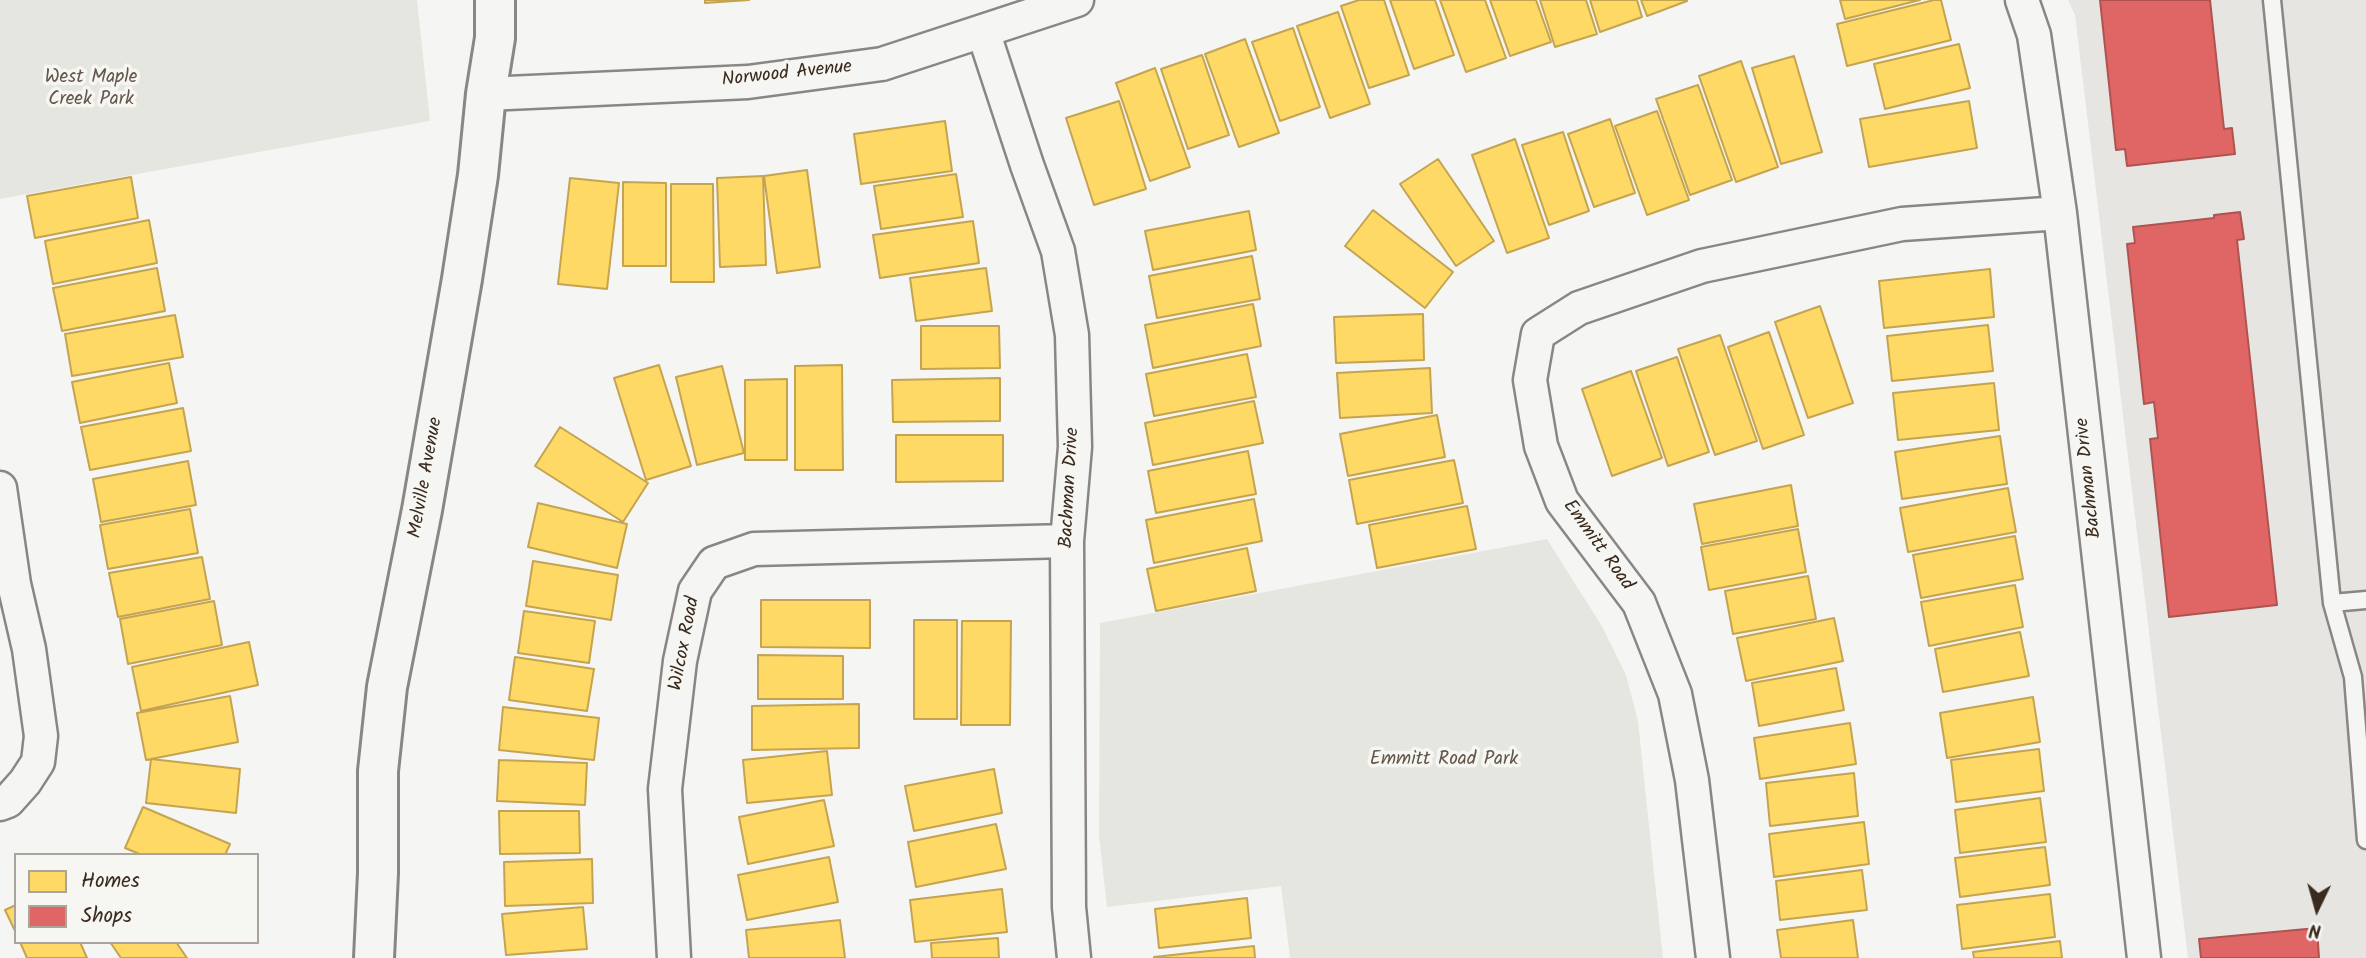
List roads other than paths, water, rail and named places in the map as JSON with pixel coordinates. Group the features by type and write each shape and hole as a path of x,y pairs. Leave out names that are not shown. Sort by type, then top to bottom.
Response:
{"street":[{"name":"Melville Avenue","path":"374,958 378,873 378,771 387,687 422,510 462,279 495,38 495,0"},
{"name":"Norwood Avenue","path":"486,94 748,82 882,64 1077,0"},
{"name":"Bachman Drive","path":"2022,0 2034,35 2060,212 2144,958"},
{"name":"Bachman Drive","path":"983,32 1058,251 1070,323 1075,447 1067,541 1069,907 1074,958"},
{"name":"Emmitt Road","path":"1713,958 1692,780 1675,694 1639,603 1562,501 1553,480 1541,446 1530,380 1538,334 1579,308 1702,266 1902,224 2060,212"},
{"path":"0,488 14,584 29,649 41,736 38,762 8,801 0,804"},
{"name":"Wilcox Road","path":"674,958 665,789 680,660 695,591 714,563 754,549 1067,541"}],"lane":[{"path":"2272,0 2332,603 2353,677 2366,839"},
{"path":"2332,603 2366,600"}],"park label":[{"name":"West Maple Creek Park","path":"91,90"},
{"name":"Emmitt Road Park","path":"1444,761"}]}
